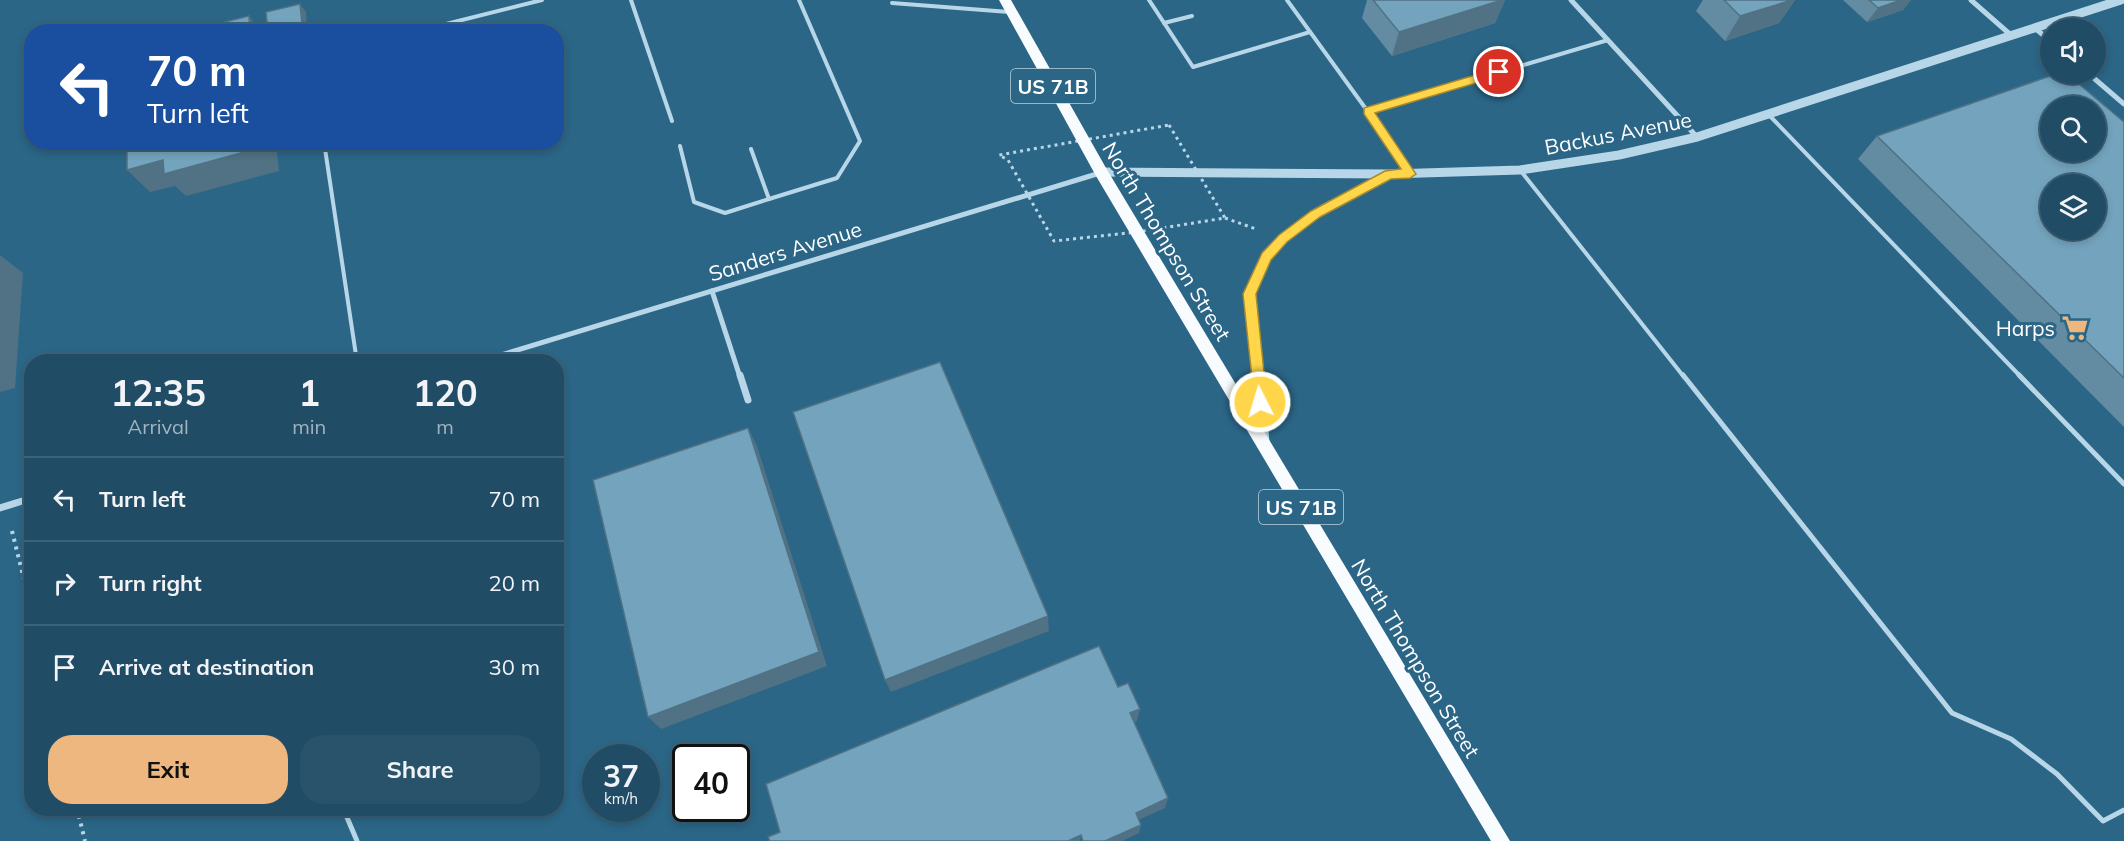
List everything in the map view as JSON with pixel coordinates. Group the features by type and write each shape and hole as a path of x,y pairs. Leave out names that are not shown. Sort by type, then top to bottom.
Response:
{"main road":[{"name":"North Thompson Street","path":"1005,0 1101,172 1501,841"}],"street":[{"path":"1571,0 1697,137"},
{"path":"1971,0 2012,36"},
{"name":"Backus Avenue","path":"1101,172 1410,174 1520,170 1618,155 1697,137 2121,0"},
{"path":"2035,28 2040,32"},
{"path":"2101,84 2124,104"},
{"name":"Sanders Avenue","path":"504,354 1101,172"},
{"path":"1264,445 1250,294 1266,257 1283,239 1316,214 1390,174"},
{"path":"712,291 748,400"},
{"path":"0,508 24,500"}],"lane":[{"path":"446,24 542,0"},
{"path":"632,0 672,121"},
{"path":"680,146 694,202 725,213 837,178 860,141 799,0"},
{"path":"891,2 896,0"},
{"path":"1149,0 1192,67 1310,32"},
{"path":"1287,0 1368,111 1410,174"},
{"path":"891,2 1011,12"},
{"path":"1164,23 1192,16"},
{"path":"1368,111 1608,40"},
{"path":"1767,114 2124,484"},
{"path":"752,149 769,199"},
{"path":"325,150 356,354"},
{"path":"1520,170 1952,713 2011,740 2057,774 2103,821 2124,810"},
{"path":"346,816 357,841"}],"path":[{"path":"1146,128 1169,125 1179,141"},
{"path":"1008,160 999,155 1014,154"},
{"path":"1220,210 1225,218"},
{"path":"1198,220 1225,218 1263,232"},
{"path":"1044,227 1054,241 1072,240"},
{"path":"12,530 24,579"},
{"path":"79,816 85,841"}],"building":[{"path":"1373,0 1502,0 1399,32"},
{"path":"1724,0 1792,0 1740,16"},
{"path":"1869,0 1901,0 1878,8"},
{"path":"300,4 302,24 267,24 266,12"},
{"path":"249,16 250,24 216,24"},
{"name":"Harps","path":"2040,80 2040,84 2079,84 2093,96 2040,96 2040,162 2106,162 2106,107 2124,122 2124,378 1877,136"},
{"path":"127,150 252,150 164,174 163,160 127,170"},
{"path":"940,362 1048,616 885,680 793,412"},
{"path":"748,428 819,652 648,717 593,480"},
{"path":"1099,646 1118,687 1128,683 1140,709 1130,713 1168,798 1136,813 1141,825 1105,841 1083,841 1081,835 1068,841 770,841 768,837 780,832 766,784"}],"place":[{"name":"Harps","path":"2075,328"}],"route":[{"path":"1260,402 1250,294 1266,257 1283,239 1316,214 1390,174 1410,174 1368,111 1499,72"}]}
